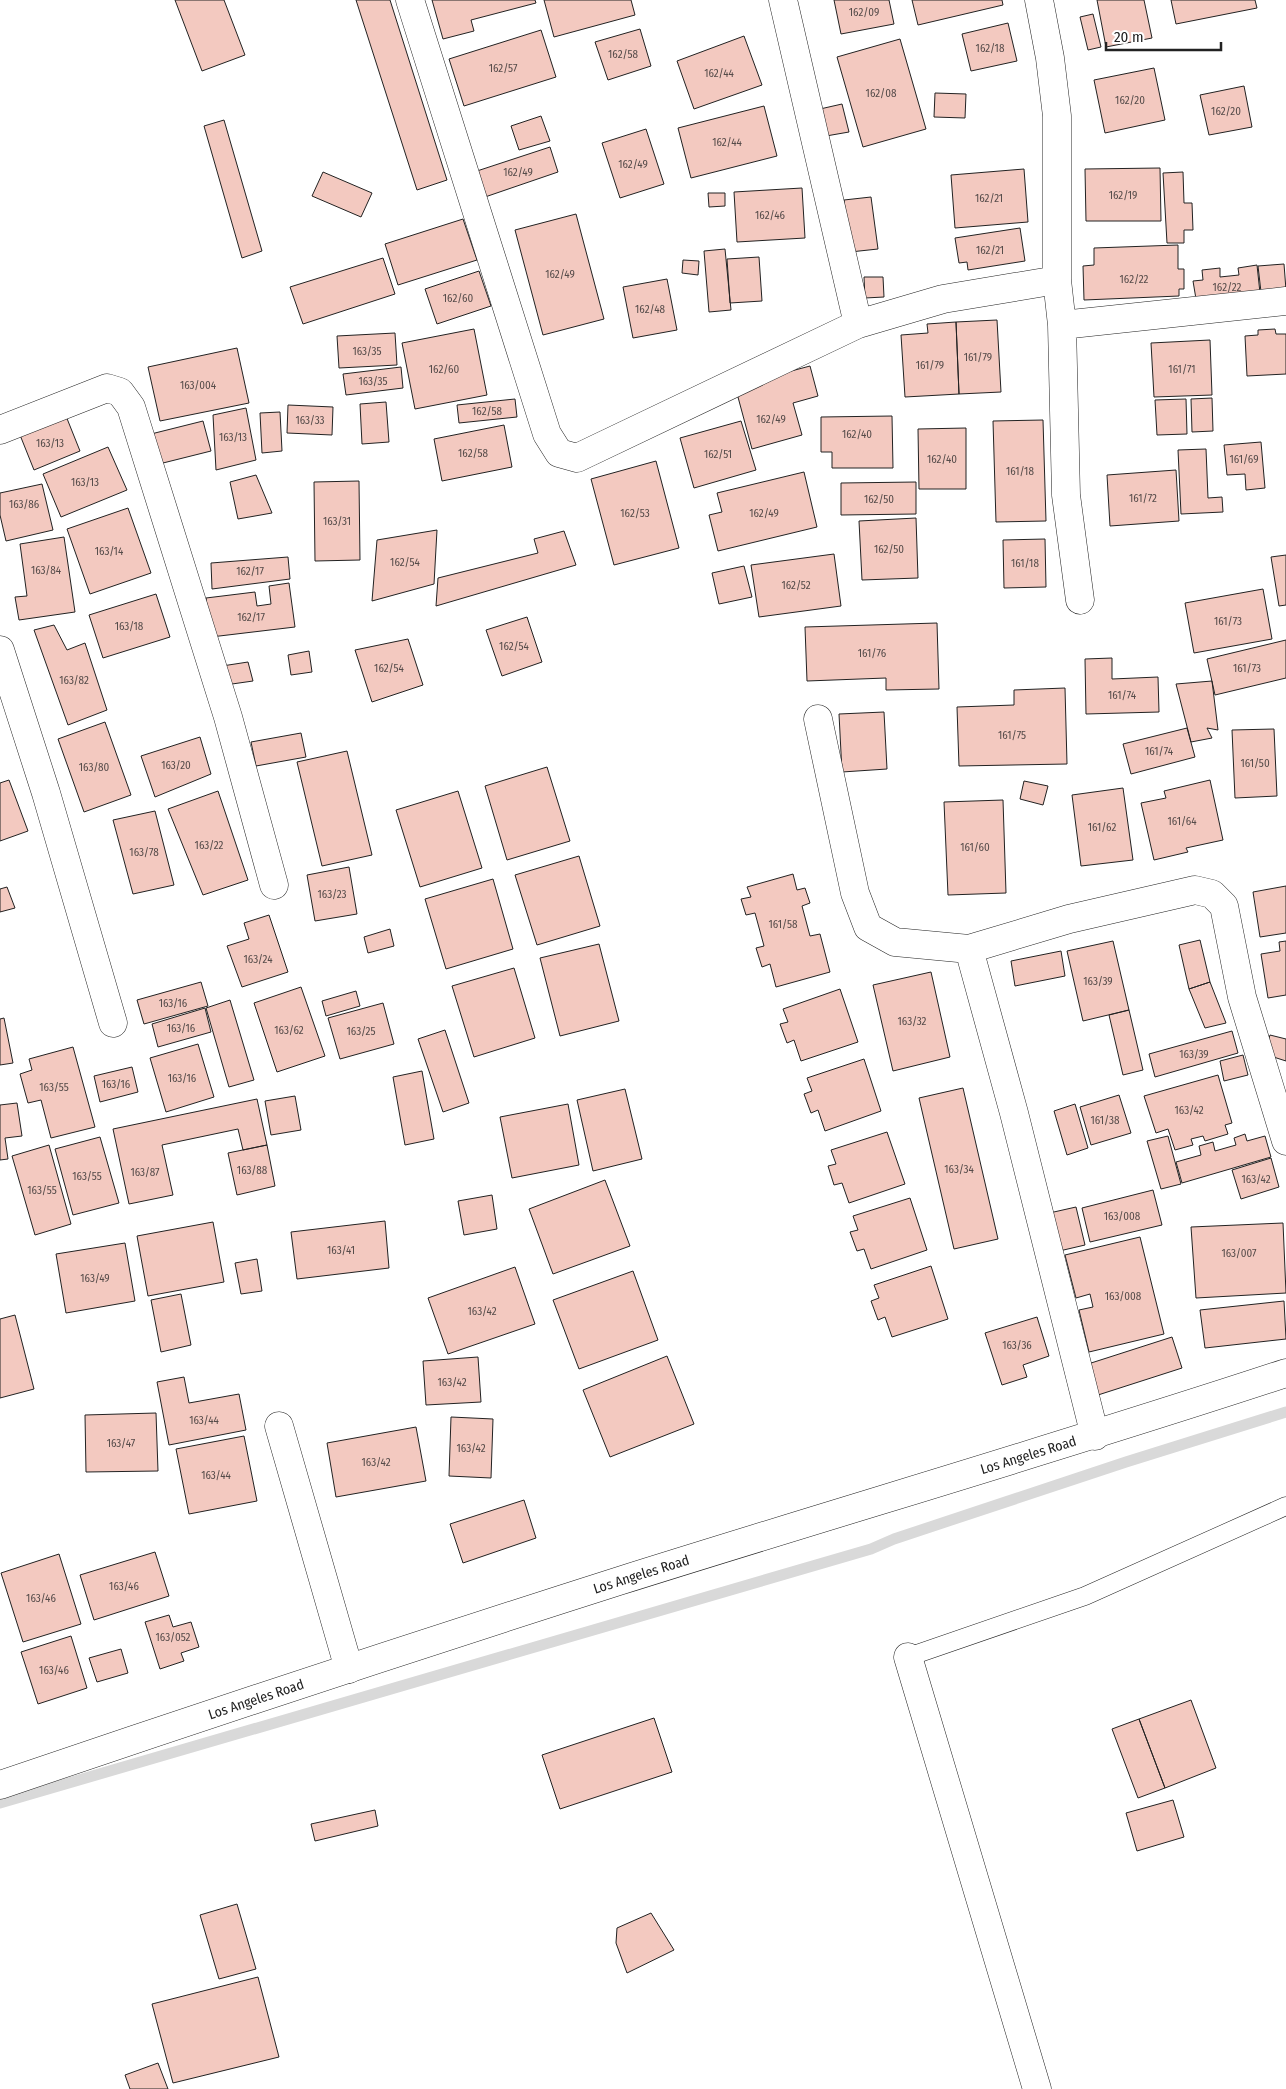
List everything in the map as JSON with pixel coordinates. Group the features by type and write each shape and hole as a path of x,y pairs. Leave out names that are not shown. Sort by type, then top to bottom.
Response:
{"street":[{"path":"410,0 547,434 559,453 577,458 858,324 944,300 1058,280"},
{"path":"783,0 858,324"},
{"path":"1039,0 1050,58 1057,116 1058,280 1062,326 1066,494 1080,600"},
{"path":"1062,326 1286,301"},
{"path":"0,430 107,388 120,392 131,407 228,717 274,885"},
{"path":"0,650 4,679 46,792 113,1023"},
{"path":"818,719 855,893 868,927 895,942 969,950 1069,919 1195,890 1212,894 1224,906 1242,997 1286,1141"},
{"path":"969,950 1014,1113 1095,1436"},
{"name":"Los Angeles Road","path":"0,1785 349,1669 862,1505 1095,1436 1286,1373"},
{"path":"278,1426 349,1669"},
{"path":"908,1657 1037,2089"}],"lane":[{"path":"908,1657 1085,1596 1286,1506"}],"building":[{"path":"175,0 224,0 245,55 202,71"},
{"path":"356,0 390,0 447,180 417,190"},
{"path":"432,0 535,0 536,3 471,20 474,31 443,39"},
{"path":"544,0 631,0 635,15 554,37"},
{"path":"834,0 889,0 894,24 841,34"},
{"path":"912,0 1002,0 1003,5 918,25"},
{"path":"1097,0 1144,0 1152,38 1106,47"},
{"path":"1171,0 1255,0 1257,8 1176,24"},
{"path":"1093,14 1101,47 1088,50 1080,17"},
{"path":"1008,23 1017,61 971,71 962,34"},
{"path":"640,29 651,66 608,80 595,42"},
{"path":"541,30 556,77 464,106 449,59"},
{"path":"744,36 762,85 694,109 677,61"},
{"path":"900,39 926,129 863,147 837,57"},
{"path":"1154,68 1165,120 1105,133 1094,80"},
{"path":"1244,86 1252,127 1209,135 1200,95"},
{"path":"935,93 966,94 965,118 934,117"},
{"path":"842,104 849,132 826,136 820,109"},
{"path":"764,106 777,156 691,178 678,128"},
{"path":"541,116 550,141 519,150 511,126"},
{"path":"224,120 262,251 242,258 204,126"},
{"path":"646,129 664,184 620,198 602,143"},
{"path":"550,147 558,172 485,197 477,171"},
{"path":"1160,168 1161,221 1086,221 1085,169"},
{"path":"1024,169 1028,222 955,228 951,175"},
{"path":"323,172 372,193 361,217 312,196"},
{"path":"1183,172 1184,203 1192,203 1193,230 1184,230 1184,243 1167,243 1163,173"},
{"path":"802,188 805,238 737,242 734,192"},
{"path":"708,193 725,193 725,206 709,207"},
{"path":"871,197 878,249 850,252 844,200"},
{"path":"576,214 604,319 543,335 515,230"},
{"path":"463,219 477,260 398,285 385,244"},
{"path":"1020,228 1025,261 968,270 967,262 959,263 955,238"},
{"path":"1178,245 1178,269 1184,269 1184,289 1179,289 1179,296 1084,300 1083,266 1094,265 1094,248"},
{"path":"725,249 731,310 709,312 704,251"},
{"path":"759,257 762,301 730,303 727,259"},
{"path":"383,258 395,294 303,324 290,287"},
{"path":"683,260 699,261 698,275 682,273"},
{"path":"1284,264 1286,290 1261,292 1258,266"},
{"path":"1257,265 1260,293 1196,299 1193,281 1203,280 1202,270 1220,268 1220,277 1239,275 1238,268"},
{"path":"479,271 491,306 437,324 425,289"},
{"path":"864,277 883,277 884,297 865,298"},
{"path":"667,279 677,330 633,338 623,287"},
{"path":"997,320 1001,392 959,394 956,322"},
{"path":"956,322 959,394 905,397 901,335 928,333 927,324"},
{"path":"474,329 487,395 415,409 402,343"},
{"path":"1275,329 1276,334 1286,334 1286,374 1247,376 1245,336 1258,335 1258,330"},
{"path":"395,333 397,365 339,368 337,336"},
{"path":"1210,340 1212,395 1154,397 1151,343"},
{"path":"237,348 249,403 160,421 148,367"},
{"path":"810,366 818,396 793,403 802,435 752,449 735,386"},
{"path":"401,367 403,388 346,395 343,374"},
{"path":"1212,398 1213,431 1192,432 1191,399"},
{"path":"515,399 517,417 459,423 457,405"},
{"path":"1186,399 1187,434 1157,435 1155,400"},
{"path":"386,402 389,442 362,444 360,404"},
{"path":"288,405 333,407 332,435 287,433"},
{"path":"246,408 256,460 216,470 213,415"},
{"path":"280,412 282,451 262,453 260,413"},
{"path":"66,416 80,451 34,470 20,435"},
{"path":"892,416 893,468 832,468 832,452 821,452 821,417"},
{"path":"1043,420 1046,521 996,522 993,421"},
{"path":"203,421 211,451 155,465 147,435"},
{"path":"741,421 756,470 694,488 680,438"},
{"path":"504,425 512,467 442,481 434,439"},
{"path":"966,428 966,489 919,489 918,429"},
{"path":"1261,442 1265,488 1246,490 1245,474 1227,475 1224,445"},
{"path":"108,447 127,490 61,517 43,474"},
{"path":"1206,449 1208,498 1222,497 1223,512 1181,514 1178,450"},
{"path":"656,461 679,548 614,565 591,479"},
{"path":"1176,470 1179,521 1110,526 1107,475"},
{"path":"804,472 817,527 718,551 709,515 722,512 717,493"},
{"path":"256,475 272,513 238,519 230,482"},
{"path":"359,481 360,560 315,561 314,482"},
{"path":"916,482 916,514 841,515 841,483"},
{"path":"42,484 53,530 6,541 0,515 0,493"},
{"path":"128,508 151,573 90,594 67,529"},
{"path":"916,518 918,578 862,580 859,521"},
{"path":"437,530 434,584 372,601 377,540"},
{"path":"564,531 576,565 436,606 438,578 538,553 534,539"},
{"path":"64,537 75,612 19,620 15,597 27,596 20,544"},
{"path":"1045,539 1046,587 1004,588 1003,540"},
{"path":"834,554 841,606 759,617 751,565"},
{"path":"1286,555 1286,605 1279,606 1271,557"},
{"path":"288,557 290,579 212,589 211,563"},
{"path":"744,566 752,597 719,604 712,573"},
{"path":"289,583 295,627 211,637 206,598 255,592 257,606 271,604 269,586"},
{"path":"1263,589 1272,639 1194,653 1185,603"},
{"path":"156,594 170,637 103,658 89,615"},
{"path":"527,617 542,662 502,676 486,630"},
{"path":"937,623 939,689 886,690 886,678 807,681 805,627"},
{"path":"54,625 67,650 85,643 107,710 68,725 34,630"},
{"path":"408,639 423,685 372,702 355,650"},
{"path":"1286,640 1286,678 1215,695 1207,659"},
{"path":"309,651 312,672 291,675 288,655"},
{"path":"1112,658 1112,679 1158,677 1159,712 1086,714 1085,659"},
{"path":"248,662 253,681 225,685 222,666"},
{"path":"1212,681 1218,730 1207,728 1212,738 1191,742 1176,684"},
{"path":"1065,688 1067,764 959,766 957,707 1014,705 1014,690"},
{"path":"884,712 887,769 842,772 839,714"},
{"path":"105,722 131,795 84,812 58,739"},
{"path":"1187,728 1195,757 1131,774 1123,744"},
{"path":"1274,729 1277,796 1235,798 1232,730"},
{"path":"301,733 306,757 256,766 251,742"},
{"path":"200,737 211,774 155,797 141,756"},
{"path":"347,751 372,855 322,866 297,762"},
{"path":"547,767 570,841 507,860 485,786"},
{"path":"9,780 28,831 0,841 0,783"},
{"path":"1210,780 1223,840 1186,848 1188,852 1154,860 1141,803 1166,798 1164,791"},
{"path":"1024,781 1048,786 1043,805 1020,799"},
{"path":"1123,788 1133,860 1081,866 1072,795"},
{"path":"218,791 248,880 203,895 168,809"},
{"path":"458,791 482,868 420,887 396,810"},
{"path":"1003,800 1006,893 948,895 944,802"},
{"path":"155,811 174,885 133,894 113,820"},
{"path":"579,856 600,926 537,945 515,875"},
{"path":"349,867 357,914 315,921 307,875"},
{"path":"793,874 797,890 805,888 810,903 802,906 810,936 820,934 830,972 776,987 770,964 762,967 756,948 764,946 755,913 746,915 741,899 751,897 747,887"},
{"path":"493,879 513,949 446,969 425,899"},
{"path":"1286,886 1286,933 1260,937 1253,892"},
{"path":"7,887 15,908 0,912 0,889"},
{"path":"269,915 288,972 242,987 227,946 249,939 244,923"},
{"path":"390,929 394,946 368,953 364,937"},
{"path":"1200,940 1210,982 1189,989 1179,945"},
{"path":"1113,941 1129,1010 1083,1021 1067,951"},
{"path":"1286,941 1286,995 1268,998 1261,954 1280,951 1279,942"},
{"path":"599,944 619,1021 560,1036 540,958"},
{"path":"1061,951 1065,976 1015,986 1011,961"},
{"path":"514,968 535,1038 474,1057 452,986"},
{"path":"931,972 950,1057 893,1071 873,985"},
{"path":"201,982 208,1006 144,1024 137,1000"},
{"path":"1210,982 1226,1023 1205,1028 1189,989"},
{"path":"301,987 325,1056 277,1072 254,1003"},
{"path":"840,989 858,1042 801,1061 794,1040 787,1043 780,1024 788,1022 783,1009"},
{"path":"356,991 360,1006 326,1016 322,1001"},
{"path":"230,1000 254,1080 229,1087 206,1008"},
{"path":"383,1003 394,1044 340,1059 328,1018"},
{"path":"205,1008 211,1032 158,1047 152,1024"},
{"path":"1129,1010 1143,1070 1123,1075 1109,1015"},
{"path":"4,1018 13,1063 0,1065 0,1019"},
{"path":"445,1030 469,1103 443,1112 418,1039"},
{"path":"1232,1031 1238,1053 1155,1077 1149,1054"},
{"path":"1270,1035 1286,1039 1286,1061 1264,1054"},
{"path":"198,1044 214,1097 166,1112 150,1058"},
{"path":"73,1047 95,1127 51,1138 41,1100 28,1103 20,1074 32,1070 29,1059"},
{"path":"1243,1055 1248,1075 1224,1081 1220,1061"},
{"path":"864,1059 881,1111 825,1131 818,1110 811,1113 804,1094 812,1091 807,1078"},
{"path":"132,1067 138,1092 100,1102 94,1076"},
{"path":"422,1071 434,1139 405,1145 393,1077"},
{"path":"1218,1075 1232,1123 1225,1125 1228,1134 1205,1141 1203,1136 1191,1139 1193,1145 1175,1150 1168,1129 1156,1133 1144,1096"},
{"path":"963,1088 998,1239 954,1249 919,1098"},
{"path":"625,1089 642,1159 593,1171 577,1100"},
{"path":"1119,1095 1131,1133 1091,1145 1080,1107"},
{"path":"295,1096 301,1130 271,1135 265,1101"},
{"path":"257,1099 267,1145 243,1150 238,1129 162,1145 173,1195 129,1204 113,1129"},
{"path":"17,1103 22,1136 5,1138 8,1159 0,1160 0,1105"},
{"path":"568,1104 579,1165 512,1178 500,1117"},
{"path":"1075,1104 1088,1148 1067,1155 1054,1111"},
{"path":"887,1132 905,1184 849,1203 842,1183 834,1185 828,1166 836,1164 831,1150"},
{"path":"1245,1134 1247,1141 1265,1136 1271,1157 1182,1183 1176,1162 1201,1155 1199,1146 1213,1142 1215,1151 1236,1145 1234,1138"},
{"path":"1168,1136 1181,1184 1161,1189 1147,1141"},
{"path":"100,1137 119,1203 73,1215 55,1149"},
{"path":"49,1145 71,1224 35,1235 12,1156"},
{"path":"267,1145 275,1186 237,1195 228,1153"},
{"path":"1271,1158 1279,1187 1241,1199 1232,1170"},
{"path":"605,1180 630,1246 553,1274 529,1209"},
{"path":"1153,1190 1162,1225 1090,1242 1082,1208"},
{"path":"492,1195 497,1229 464,1235 458,1201"},
{"path":"910,1198 927,1250 871,1269 864,1249 857,1251 850,1232 858,1230 853,1216"},
{"path":"1076,1207 1085,1245 1055,1252 1045,1214"},
{"path":"385,1221 389,1268 297,1279 291,1232"},
{"path":"213,1222 224,1282 148,1296 137,1236"},
{"path":"1283,1223 1286,1293 1196,1298 1191,1227"},
{"path":"1140,1237 1164,1334 1089,1352 1079,1310 1093,1307 1090,1294 1076,1298 1065,1255"},
{"path":"125,1243 135,1301 66,1313 56,1254"},
{"path":"257,1259 262,1291 241,1294 235,1263"},
{"path":"931,1266 948,1319 892,1337 885,1317 878,1320 871,1301 879,1298 874,1285"},
{"path":"515,1267 535,1324 448,1354 428,1298"},
{"path":"633,1271 658,1340 579,1369 553,1300"},
{"path":"181,1294 191,1345 161,1352 151,1300"},
{"path":"1284,1301 1286,1339 1205,1348 1200,1310"},
{"path":"15,1315 34,1389 0,1398 0,1319"},
{"path":"1037,1317 1049,1356 1023,1365 1027,1377 1002,1385 985,1333"},
{"path":"1172,1337 1182,1368 1098,1395 1088,1364"},
{"path":"667,1356 694,1424 610,1457 583,1390"},
{"path":"478,1357 481,1402 426,1405 423,1361"},
{"path":"184,1377 189,1403 239,1394 246,1430 169,1445 157,1382"},
{"path":"156,1413 158,1471 86,1472 85,1415"},
{"path":"451,1417 493,1419 491,1478 449,1476"},
{"path":"416,1427 426,1481 336,1497 327,1443"},
{"path":"244,1436 257,1501 189,1514 176,1449"},
{"path":"524,1500 536,1538 463,1563 450,1524"},
{"path":"155,1552 169,1596 94,1620 80,1575"},
{"path":"59,1554 81,1624 23,1642 1,1573"},
{"path":"169,1615 173,1627 191,1622 199,1647 181,1653 184,1661 160,1669 145,1622"},
{"path":"71,1636 87,1688 38,1704 21,1652"},
{"path":"121,1649 128,1673 97,1682 89,1658"},
{"path":"1191,1700 1216,1768 1165,1788 1139,1719"},
{"path":"654,1718 672,1772 560,1809 542,1755"},
{"path":"1139,1719 1165,1788 1138,1798 1112,1729"},
{"path":"1173,1800 1184,1837 1137,1851 1126,1813"},
{"path":"375,1810 378,1826 315,1841 311,1824"},
{"path":"237,1904 256,1969 219,1979 200,1915"},
{"path":"651,1913 674,1950 627,1973 616,1943 617,1928"},
{"path":"258,1977 279,2057 173,2083 152,2004"},
{"path":"158,2063 168,2089 130,2089 125,2075"}],"waterway":[{"path":"0,1803 871,1549 894,1539 1126,1462 1286,1412"}]}
